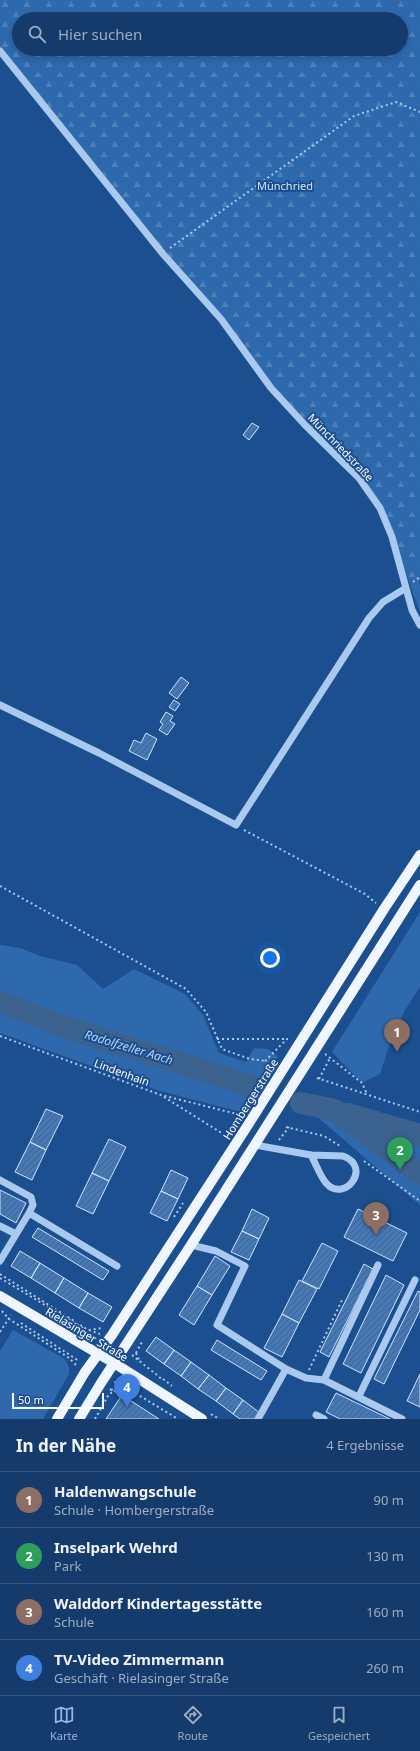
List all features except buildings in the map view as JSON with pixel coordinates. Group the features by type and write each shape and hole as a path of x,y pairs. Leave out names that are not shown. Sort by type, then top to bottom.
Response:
{"main road":[{"name":"Hombergerstraße","path":"57,1419 246,1128 384,909 420,855"},
{"path":"79,1419 255,1146 307,1061 420,885"},
{"name":"Rielasinger Straße","path":"0,1296 114,1363 202,1419"}],"street":[{"name":"Münchriedstraße","path":"0,51 162,254 221,319 271,388 305,425 359,478 380,508 392,537 412,610 420,626"},
{"path":"0,705 99,753 236,825 369,618 383,602 406,588"},
{"path":"255,1146 311,1155 343,1156 353,1162 356,1176 353,1182 345,1188 332,1188 326,1183 311,1155"},
{"path":"0,1180 31,1197 33,1205 0,1261"},
{"path":"29,1213 117,1266"},
{"path":"0,1226 16,1234"},
{"path":"191,1245 216,1251 245,1266 217,1325 286,1369 306,1378 324,1380 359,1396 402,1419"},
{"path":"324,1380 378,1264"},
{"path":"359,1396 415,1280"},
{"path":"258,1419 286,1369"},
{"path":"316,1415 324,1419"}],"path":[{"path":"162,254 354,116 396,102 420,112"},
{"path":"236,825 365,894"},
{"path":"0,886 186,989 206,1012 222,1049 250,1059 266,1061 286,1039"},
{"name":"Lindenhain","path":"0,1036 161,1095 241,1115"},
{"path":"217,1039 301,1040"},
{"path":"316,1047 362,1082 367,1094"},
{"path":"330,1058 318,1078 420,1112"},
{"path":"161,1095 232,1140"},
{"path":"273,1148 287,1127 324,1136"},
{"path":"361,1160 420,1201"},
{"path":"0,1274 88,1330"},
{"path":"0,1278 77,1325 88,1330 102,1328"},
{"path":"306,1378 342,1300"},
{"path":"0,1332 16,1306"},
{"path":"4,1307 10,1316 70,1357"},
{"path":"136,1353 140,1362"},
{"path":"93,1419 111,1390 124,1386"},
{"path":"93,1419 110,1394 113,1392"}],"green space":[{"name":"Münchried","path":"0,0 420,0 420,612 382,507 272,386 106,177 0,48"},
{"path":"420,912 420,987 405,1010 388,1049 380,1074 362,1083 332,1052"},
{"path":"0,945 20,948 40,956 77,965 103,989 134,969 185,994 203,1015 219,1053 246,1062 254,1048 268,1049 278,1056 241,1112 160,1091 0,1033"},
{"path":"301,1103 335,1110 420,1135 420,1205"},
{"path":"13,1330 65,1359 69,1367 69,1374 43,1419 0,1419 0,1351"}],"waterway":[{"name":"Radolfzeller Aach","path":"0,1002 71,1029 259,1088"},
{"name":"Radolfzeller Aach","path":"301,1103 335,1110 420,1174"},
{"name":"Radolfzeller Aach","path":"348,1114 420,1135"}],"place":[{"name":"Haldenwangschule","path":"397,1052"},
{"name":"Inselpark Wehrd","path":"400,1170"},
{"name":"Walddorf Kindertagesstätte","path":"376,1235"},
{"name":"TV-Video Zimmermann","path":"127,1407"}]}
